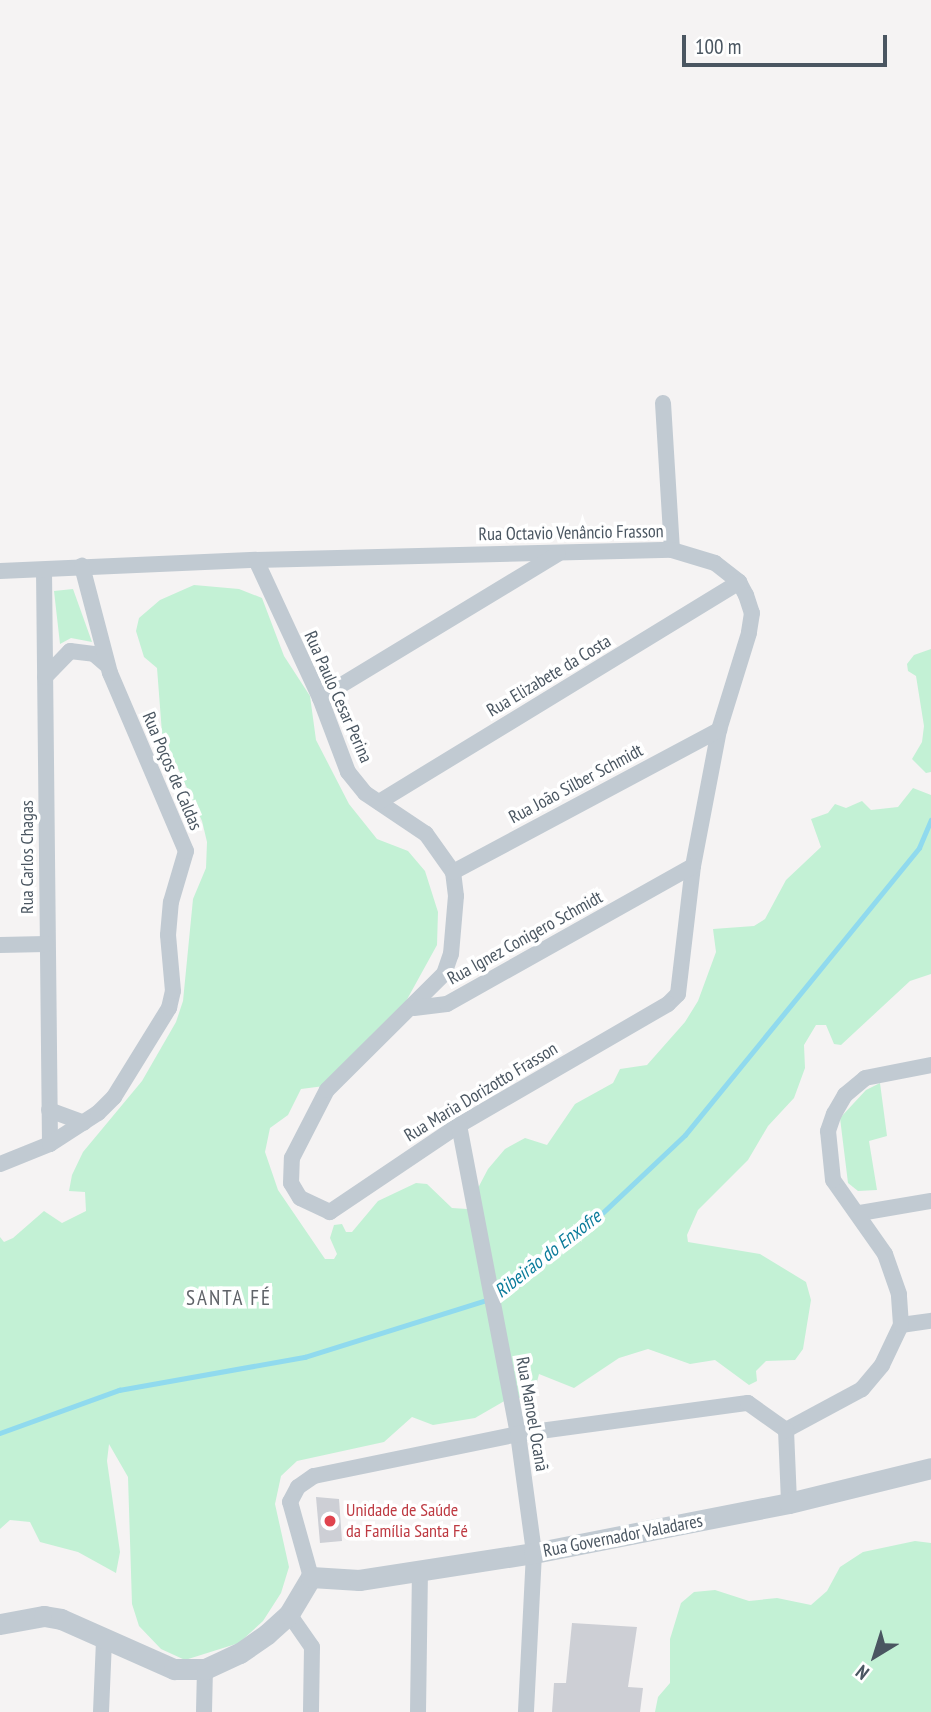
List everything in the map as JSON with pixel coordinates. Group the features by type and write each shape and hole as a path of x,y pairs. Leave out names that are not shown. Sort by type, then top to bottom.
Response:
{"street":[{"path":"663,403 672,550"},
{"name":"Rua Octavio Venâncio Frasson","path":"0,571 257,560 672,550 715,563 739,582"},
{"path":"320,698 560,552"},
{"name":"Rua Paulo Cesar Perina","path":"257,560 320,698 348,772 379,802 426,834 453,872"},
{"name":"Rua Poços de Caldas","path":"0,1164 50,1144 84,1123 114,1097 169,1008 173,991 168,935 171,902 186,852 108,666 82,566"},
{"name":"Rua Carlos Chagas","path":"44,570 50,1144"},
{"path":"693,866 719,730 749,633 752,613 739,582"},
{"name":"Rua Elizabete da Costa","path":"379,802 739,582"},
{"path":"45,677 70,651 94,654 108,666"},
{"name":"Rua João Silber Schmidt","path":"453,872 719,730"},
{"name":"Rua Maria Dorizotto Frasson","path":"414,1007 327,1090 292,1157 291,1183 300,1198 316,1208 330,1212 459,1125 668,1004 678,994 693,866"},
{"name":"Rua Ignez Conigero Schmidt","path":"414,1007 447,1004 693,866"},
{"path":"414,1007 449,963 455,926 453,872"},
{"path":"0,945 46,944"},
{"path":"786,1430 862,1389 882,1365 901,1325 899,1294 885,1254 860,1213 844,1199 834,1180 828,1130 834,1114 845,1096 865,1078 931,1065"},
{"path":"49,1110 84,1123"},
{"name":"Rua Manoel Ocanã","path":"459,1125 518,1434 534,1553 526,1712"},
{"path":"860,1213 931,1201"},
{"path":"901,1325 931,1321"},
{"path":"0,1624 44,1616 174,1669 205,1669 240,1653 289,1614 311,1577 290,1502 298,1487 314,1476 518,1434 748,1403 786,1430"},
{"path":"786,1430 789,1503"},
{"name":"Rua Governador Valadares","path":"311,1577 359,1580 420,1573 534,1553 789,1503 931,1468"},
{"path":"418,1712 420,1573"},
{"path":"289,1614 312,1647 311,1712"},
{"path":"101,1712 104,1641"},
{"path":"204,1712 205,1669"}],"green space":[{"path":"194,585 239,589 262,598 284,656 310,696 316,740 349,804 377,839 408,851 425,871 438,912 437,945 399,1014 332,1085 301,1089 288,1115 270,1128 265,1152 278,1190 325,1259 334,1259 337,1254 330,1238 334,1225 342,1224 346,1232 352,1232 378,1201 416,1183 427,1184 452,1208 467,1209 488,1169 505,1149 525,1138 547,1145 575,1104 613,1083 620,1069 647,1065 685,1022 698,1001 716,952 713,929 754,926 765,919 786,880 821,847 811,819 828,813 835,804 846,808 862,801 871,810 898,807 913,788 931,795 931,974 910,981 841,1045 834,1044 826,1025 816,1025 804,1045 805,1068 794,1098 768,1126 748,1160 698,1210 687,1235 688,1242 760,1254 806,1282 811,1300 803,1349 795,1360 766,1361 756,1371 757,1381 749,1385 715,1360 690,1364 648,1349 619,1358 574,1388 539,1374 532,1401 513,1396 475,1418 433,1425 412,1417 384,1442 297,1461 281,1476 275,1504 289,1567 281,1593 263,1621 239,1643 185,1660 161,1649 139,1626 132,1604 128,1477 109,1444 107,1461 120,1552 116,1573 78,1552 40,1542 30,1522 10,1520 0,1529 0,1237 4,1242 13,1238 44,1211 62,1223 86,1211 85,1192 69,1191 72,1175 83,1152 142,1081 176,1022 183,1001 193,899 206,868 207,842 202,821 162,733 157,668 144,657 136,631 139,618 160,600"},
{"path":"73,589 92,642 71,638 60,644 54,591"},
{"path":"931,649 931,772 926,773 912,759 922,742 924,726 916,676 908,671 907,664 914,655"},
{"path":"880,1083 887,1136 869,1141 877,1190 858,1191 848,1183 840,1118 866,1090"},
{"path":"915,1541 931,1543 931,1712 655,1712 658,1697 670,1683 670,1639 681,1603 694,1592 715,1590 749,1601 777,1598 811,1605 827,1591 840,1567 863,1552"}],"building":[{"name":"Unidade de Saúde da Família Santa Fé","path":"316,1497 339,1499 342,1541 320,1543"},
{"path":"572,1623 637,1627 628,1687 643,1688 640,1712 552,1712 554,1683 566,1683"}],"waterway":[{"name":"Ribeirão do Enxofre","path":"495,1296 594,1221 685,1135 919,848 931,820"},
{"name":"Ribeirão do Enxofre","path":"0,1433 119,1390 305,1357 487,1300"}],"place":[{"name":"Unidade de Saúde da Família Santa Fé","path":"330,1521"}],"district":[{"name":"SANTA FÉ","path":"229,1298"}]}
